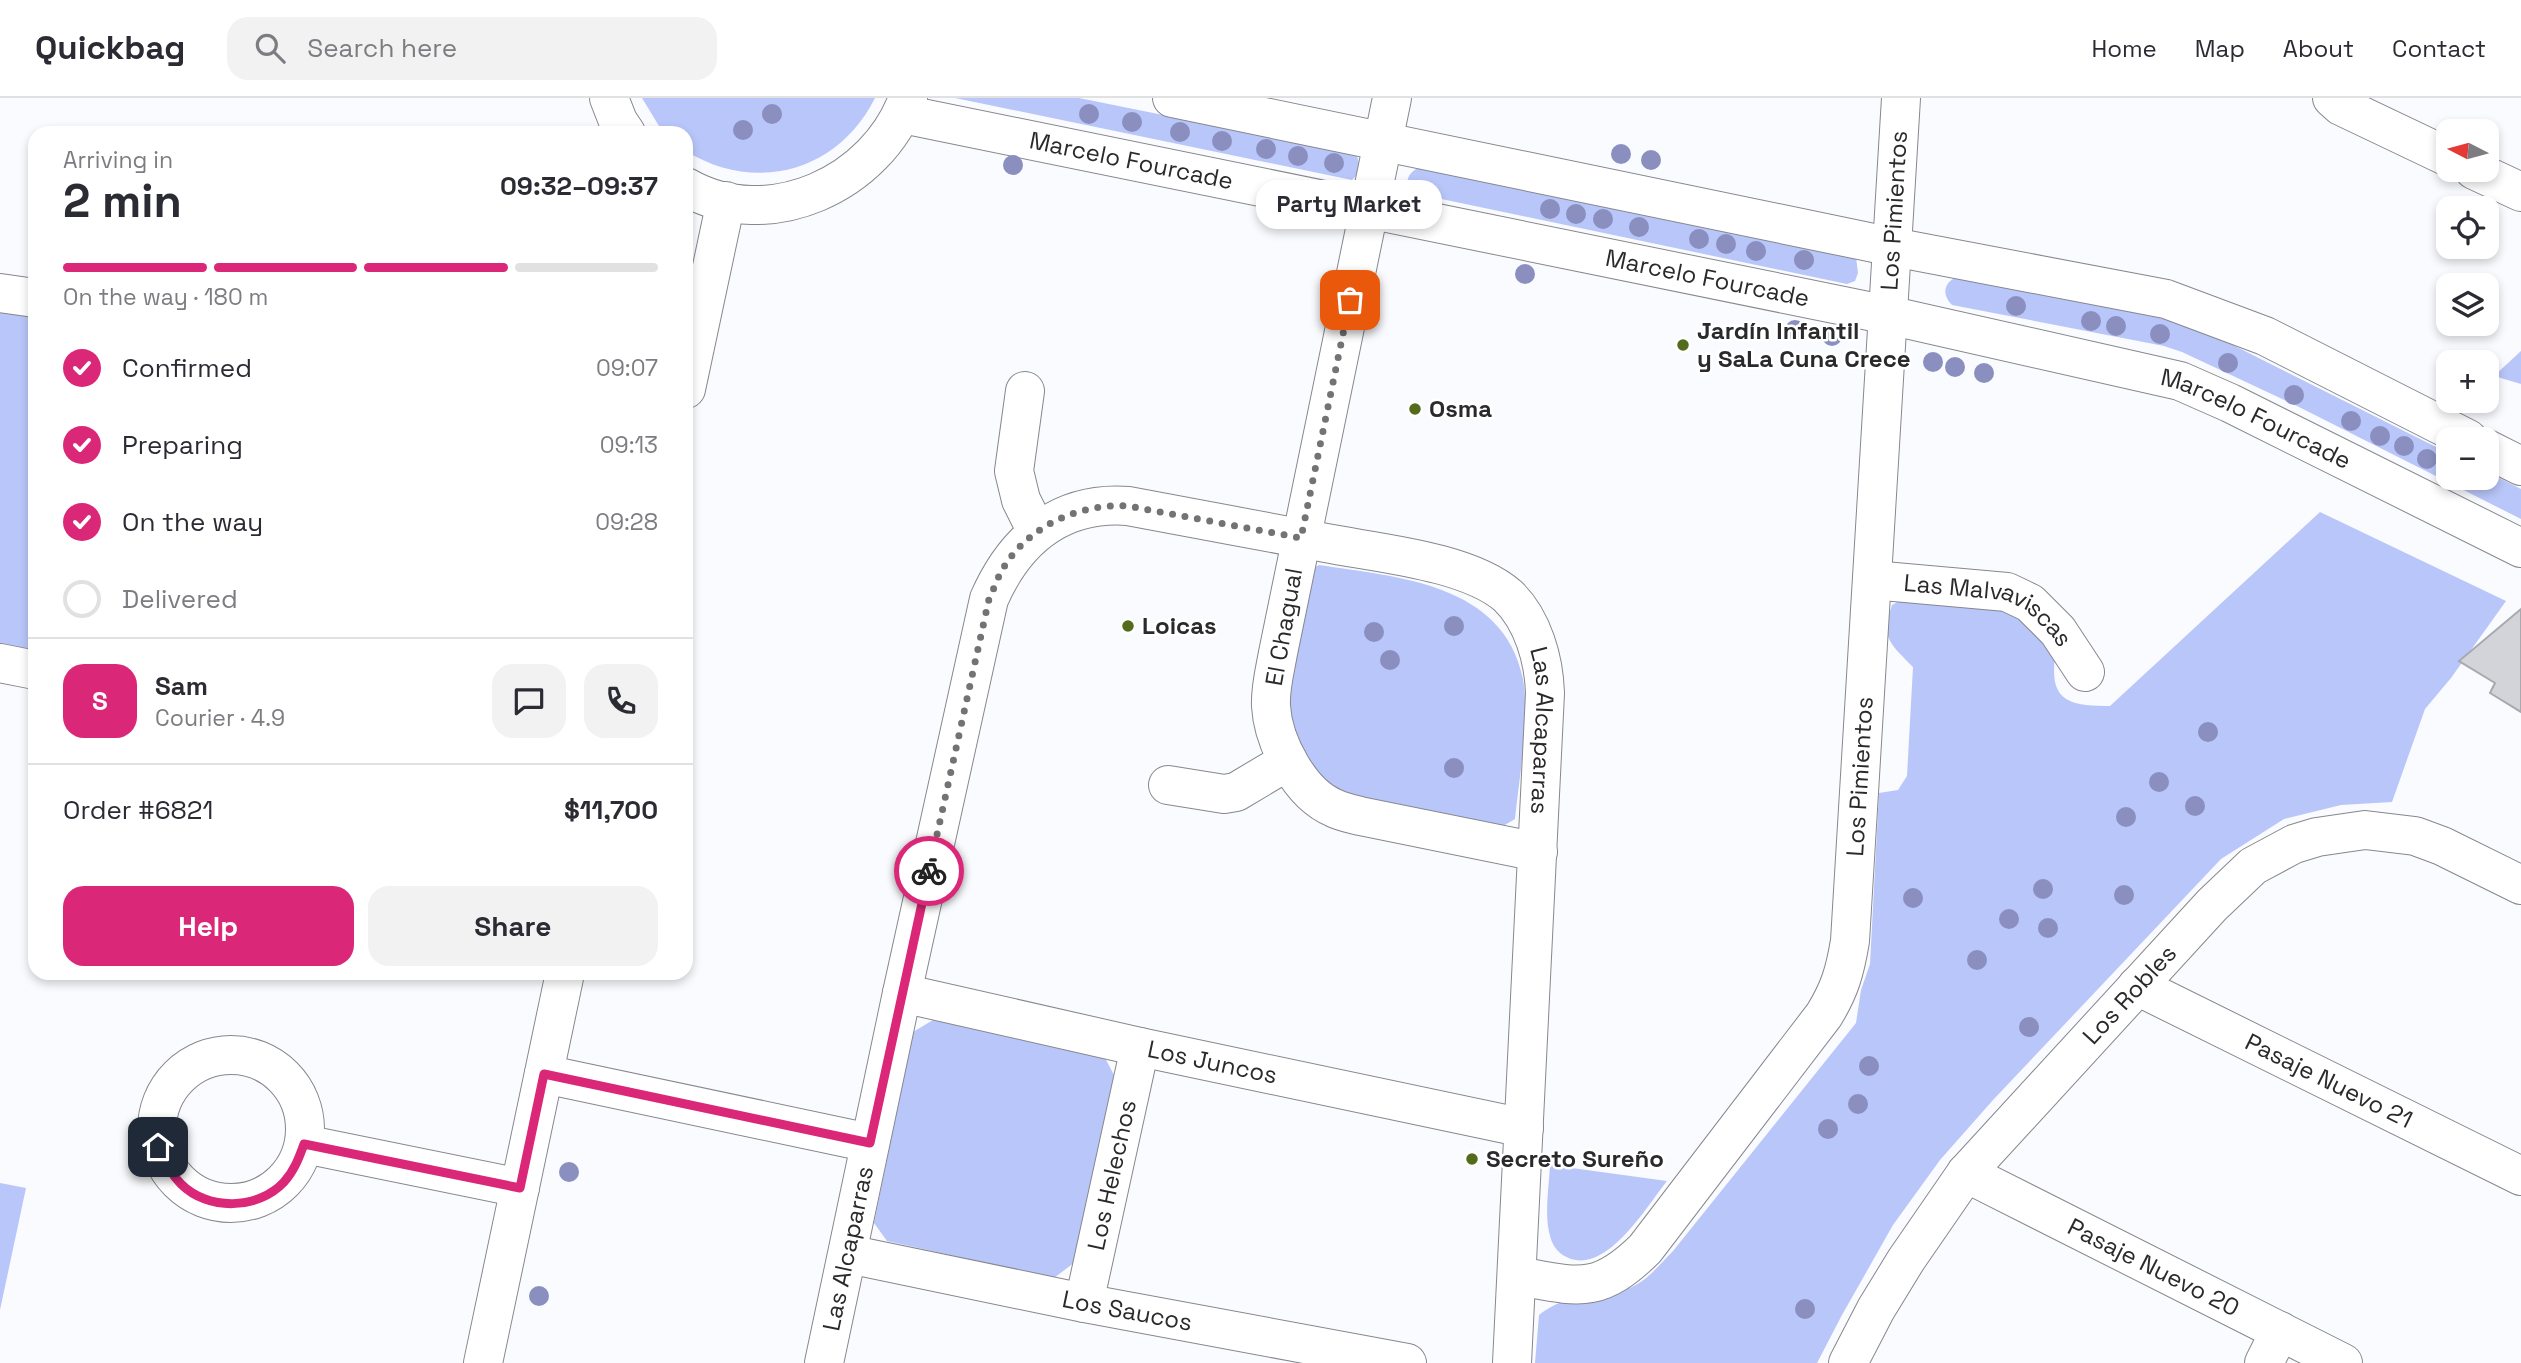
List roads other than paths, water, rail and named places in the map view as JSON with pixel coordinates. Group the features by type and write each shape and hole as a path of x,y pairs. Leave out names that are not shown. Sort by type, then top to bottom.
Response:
{"street":[{"path":"609,98 621,126"},
{"path":"1172,98 1893,247 2166,299 2265,336 2444,427"},
{"name":"El Chagual","path":"1392,98 1272,687 1274,726 1287,761 1315,796 1333,808 1360,816 1538,852"},
{"name":"Los Pimientos","path":"1518,1276 1564,1284 1588,1284 1598,1283 1625,1268 1645,1249 1824,1015 1844,976 1850,941 1901,98"},
{"path":"2332,98 2341,106 2436,151"},
{"name":"Marcelo Fourcade","path":"693,189 726,201 761,205 795,200 829,188 859,169 884,144 905,106 1370,209 1888,315 2180,381 2231,403 2521,548"},
{"path":"2499,182 2521,192"},
{"path":"693,356 726,201"},
{"path":"0,293 28,297"},
{"path":"1025,391 1014,471 1021,500 1037,532"},
{"path":"2499,455 2521,466"},
{"name":"Las Alcaparras","path":"824,1363 989,599 1000,573 1017,551 1037,532 1065,516 1108,505 1128,506 1301,538 1456,570 1487,582 1509,597 1526,620 1544,671 1538,852 1512,1363"},
{"name":"Las Malvaviscas","path":"1872,580 2007,593 2030,603 2058,631 2085,672"},
{"path":"0,663 28,669"},
{"path":"1168,785 1224,794 1236,792 1287,761"},
{"name":"Los Robles","path":"1848,1363 1906,1260 1966,1173 2212,905 2253,866 2294,844 2317,836 2365,830 2416,836 2521,885"},
{"path":"483,1363 564,980"},
{"name":"Pasaje Nuevo 21","path":"2137,986 2521,1176"},
{"name":"Los Juncos","path":"902,993 1140,1047 1524,1128"},
{"name":"Los Helechos","path":"1084,1303 1140,1047"},
{"path":"544,1074 870,1143"},
{"path":"304,1144 520,1188"},
{"name":"Pasaje Nuevo 20","path":"1966,1173 2272,1347 2343,1363"},
{"name":"Los Saucos","path":"848,1254 1084,1303 1407,1363"}],"place":[{"name":"Party Market","path":"1350,300"},
{"name":"Jardín Infantil y SaLa Cuna Crece","path":"1683,345"},
{"name":"Osma","path":"1415,409"},
{"name":"Loicas","path":"1128,626"},
{"name":"Secreto Sureño","path":"1472,1159"}]}
